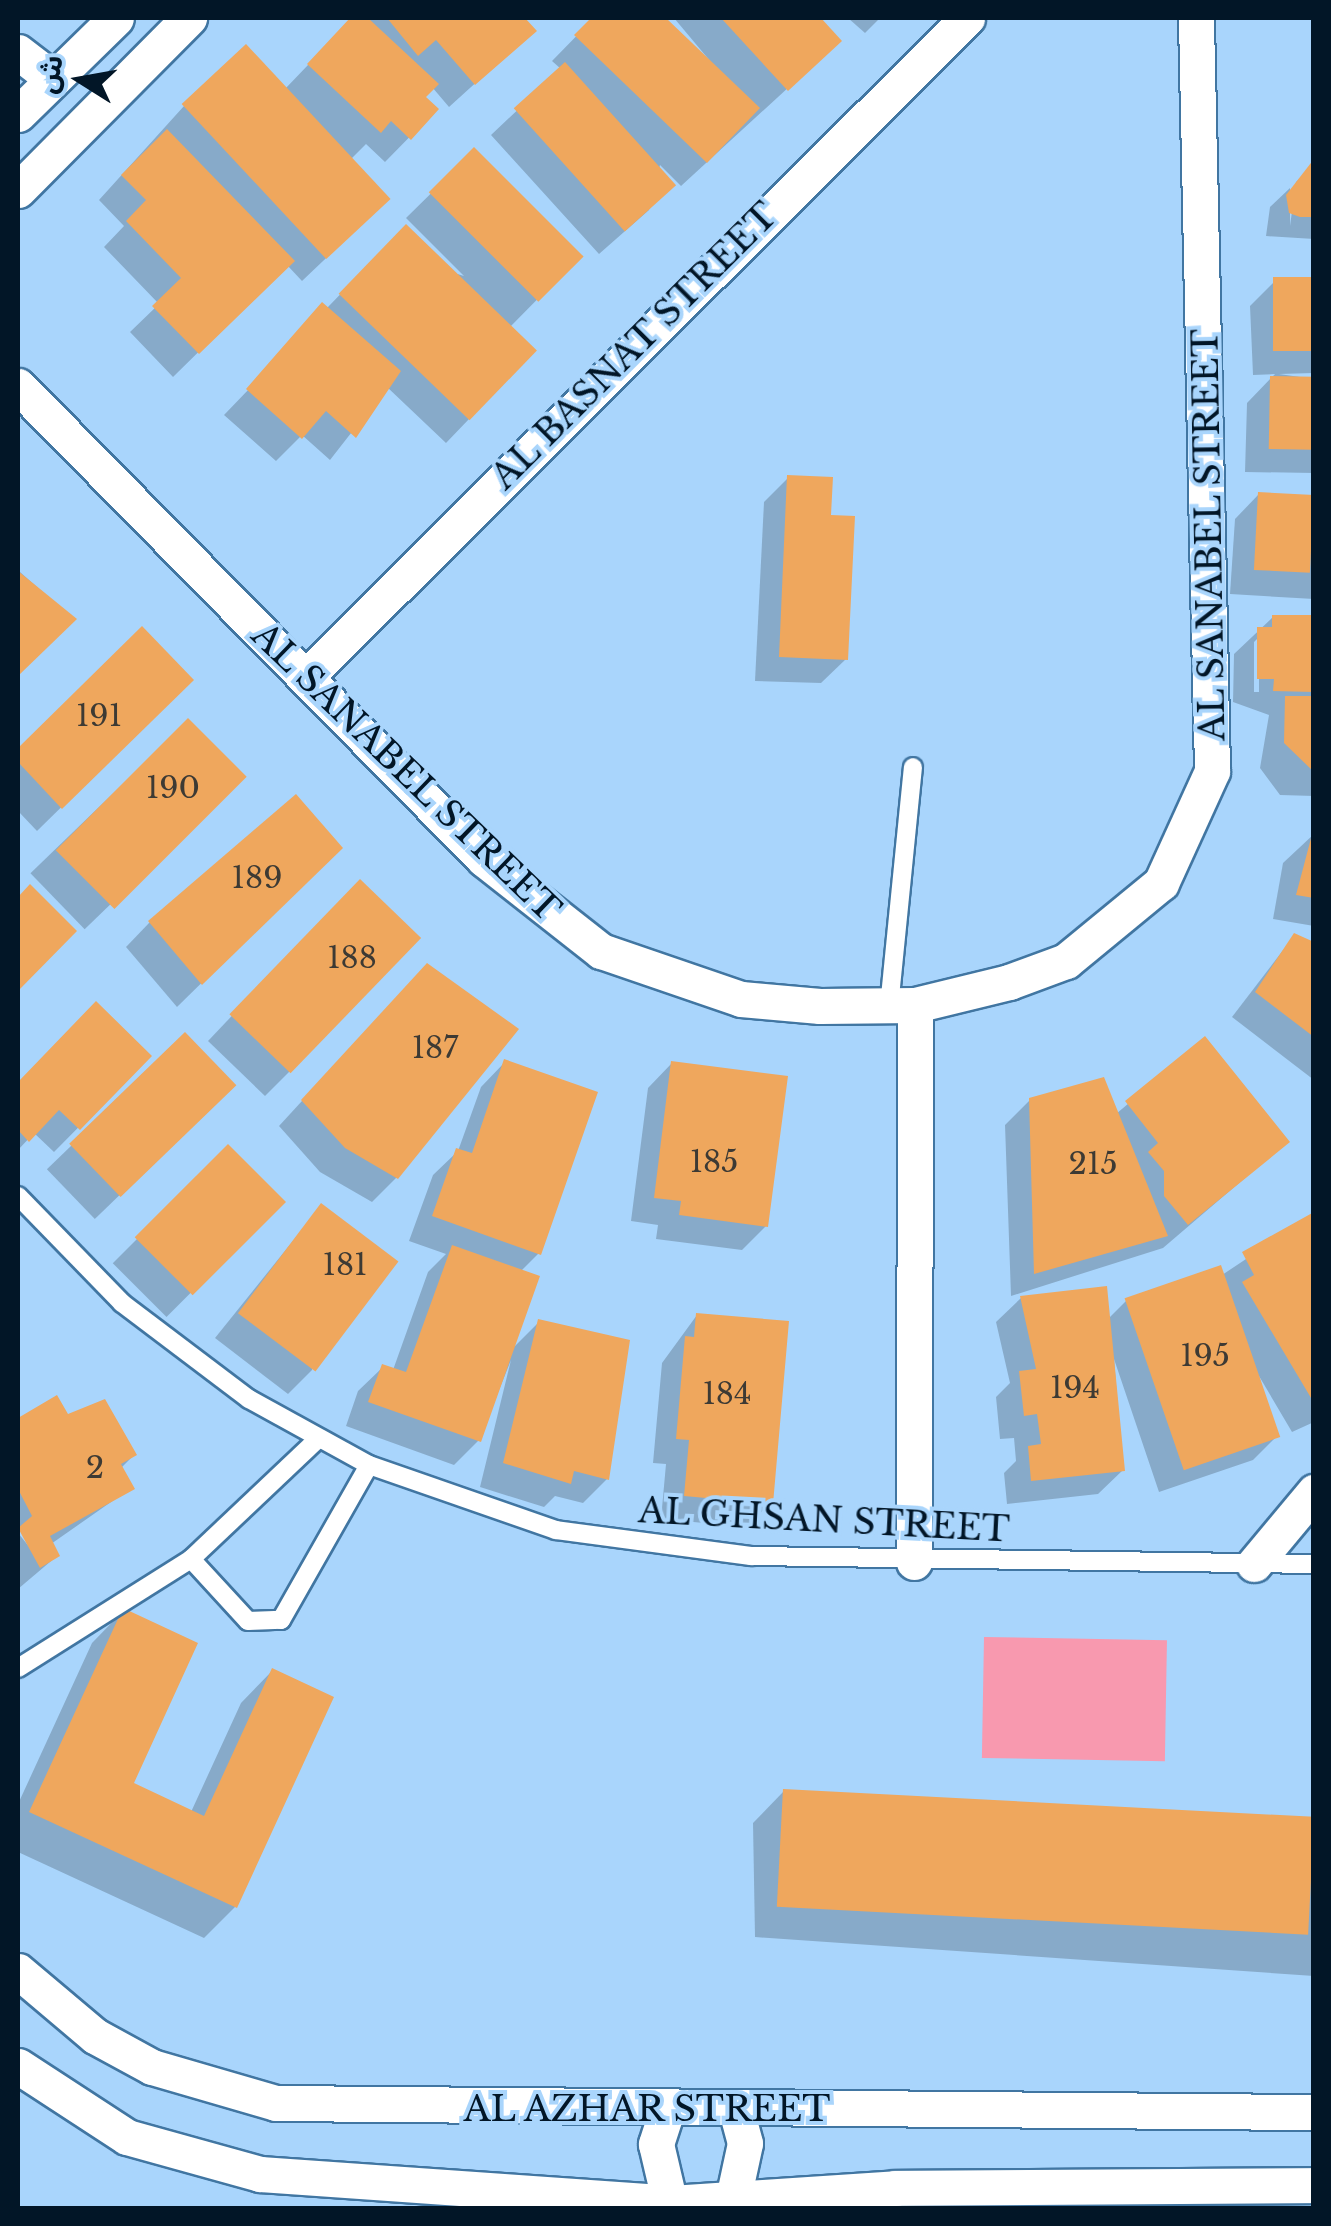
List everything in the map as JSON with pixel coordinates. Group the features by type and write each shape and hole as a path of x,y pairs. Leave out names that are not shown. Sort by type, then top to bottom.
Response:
{"street":[{"path":"18,114 116,18"},
{"path":"18,190 189,18"},
{"name":"AL BASNAT STREET","path":"305,678 967,18"},
{"name":"AL SANABEL STREET","path":"18,386 539,910 601,951 741,999 902,1006 1066,961 1118,927 1161,883 1212,771 1196,18"},
{"path":"18,52 53,79"},
{"path":"902,1006 914,1562"},
{"path":"1254,1564 1314,1492"},
{"name":"AL AZHAR STREET","path":"18,1972 95,2036 152,2067 276,2103 667,2110 1314,2112"},
{"path":"18,2066 127,2136 193,2161 531,2200 731,2205 896,2188 1314,2185"},
{"path":"667,2110 656,2144 671,2206"},
{"path":"731,2205 745,2143 736,2110"},
{"path":"1233,2208 1276,2185"},
{"path":"845,2208 896,2188"}],"lane":[{"path":"902,1006 913,767"},
{"name":"AL GHSAN STREET","path":"18,1196 183,1354 318,1439 460,1502 652,1549 914,1562 1314,1564"},
{"path":"18,1668 191,1559 318,1439"},
{"path":"191,1559 248,1621 281,1620 370,1465"}],"shaded area":[{"path":"984,1637 1167,1640 1165,1761 982,1758"}],"building":[{"path":"350,18 368,18 439,84 426,97 439,109 411,140 391,121 381,133 307,64"},
{"path":"387,18 525,18 537,31 475,85 436,40 418,56"},
{"path":"591,18 666,18 760,108 707,163 574,35"},
{"path":"721,18 821,18 842,41 788,91"},
{"path":"246,44 391,199 326,259 182,104"},
{"path":"565,62 676,185 625,232 514,108"},
{"path":"167,129 295,261 199,354 152,306 181,278 126,221 146,200 121,175"},
{"path":"474,147 584,257 538,302 429,192"},
{"path":"1314,159 1314,217 1300,217 1289,213 1286,195"},
{"path":"406,224 537,350 470,420 339,294"},
{"path":"1273,277 1314,277 1314,351 1273,351"},
{"path":"322,302 401,371 356,438 326,411 302,439 246,389"},
{"path":"1270,376 1314,377 1313,450 1269,449"},
{"path":"787,475 833,477 831,515 855,516 848,660 779,657"},
{"path":"1258,492 1314,495 1310,573 1254,570"},
{"path":"18,571 77,619 18,676"},
{"path":"1272,615 1314,615 1314,692 1273,691 1274,679 1257,679 1257,627 1272,627"},
{"path":"142,626 194,680 62,809 18,762 18,748"},
{"path":"1285,696 1314,696 1314,772 1284,743"},
{"path":"188,718 247,777 114,909 56,850"},
{"path":"296,794 343,848 202,985 148,921"},
{"path":"1314,827 1314,898 1296,895"},
{"path":"360,879 421,938 291,1073 229,1014"},
{"path":"30,884 77,931 18,991 18,897"},
{"path":"1294,933 1314,942 1314,1037 1255,992"},
{"path":"427,963 519,1029 398,1179 345,1148 301,1100"},
{"path":"96,1001 152,1056 80,1130 59,1110 29,1142 18,1130 18,1082"},
{"path":"185,1032 236,1085 121,1197 69,1144"},
{"path":"1205,1036 1290,1142 1188,1225 1164,1196 1164,1171 1148,1152 1158,1143 1125,1101"},
{"path":"504,1059 598,1092 541,1255 432,1216 456,1148 472,1153"},
{"path":"671,1061 788,1076 768,1227 679,1215 681,1201 654,1198"},
{"path":"1104,1077 1168,1236 1034,1274 1029,1098"},
{"path":"228,1144 286,1202 193,1295 135,1237"},
{"path":"321,1203 398,1261 315,1372 238,1313"},
{"path":"1314,1212 1314,1403 1242,1282 1254,1275 1242,1252"},
{"path":"452,1245 540,1276 481,1442 368,1402 382,1364 406,1372"},
{"path":"1221,1265 1280,1437 1184,1470 1125,1298"},
{"path":"1107,1286 1125,1471 1031,1481 1028,1446 1041,1444 1037,1414 1024,1416 1019,1371 1036,1369 1020,1296"},
{"path":"696,1313 789,1321 773,1504 684,1496 689,1440 676,1439 685,1336 694,1337"},
{"path":"538,1319 630,1340 609,1480 574,1471 571,1484 503,1463"},
{"path":"57,1395 68,1414 105,1399 137,1455 121,1464 135,1489 50,1536 60,1556 40,1568 18,1528 32,1516 18,1489 18,1418"},
{"path":"123,1608 198,1643 134,1783 204,1816 272,1668 334,1697 237,1908 29,1812"},
{"path":"783,1789 1314,1817 1308,1935 777,1907"}]}
